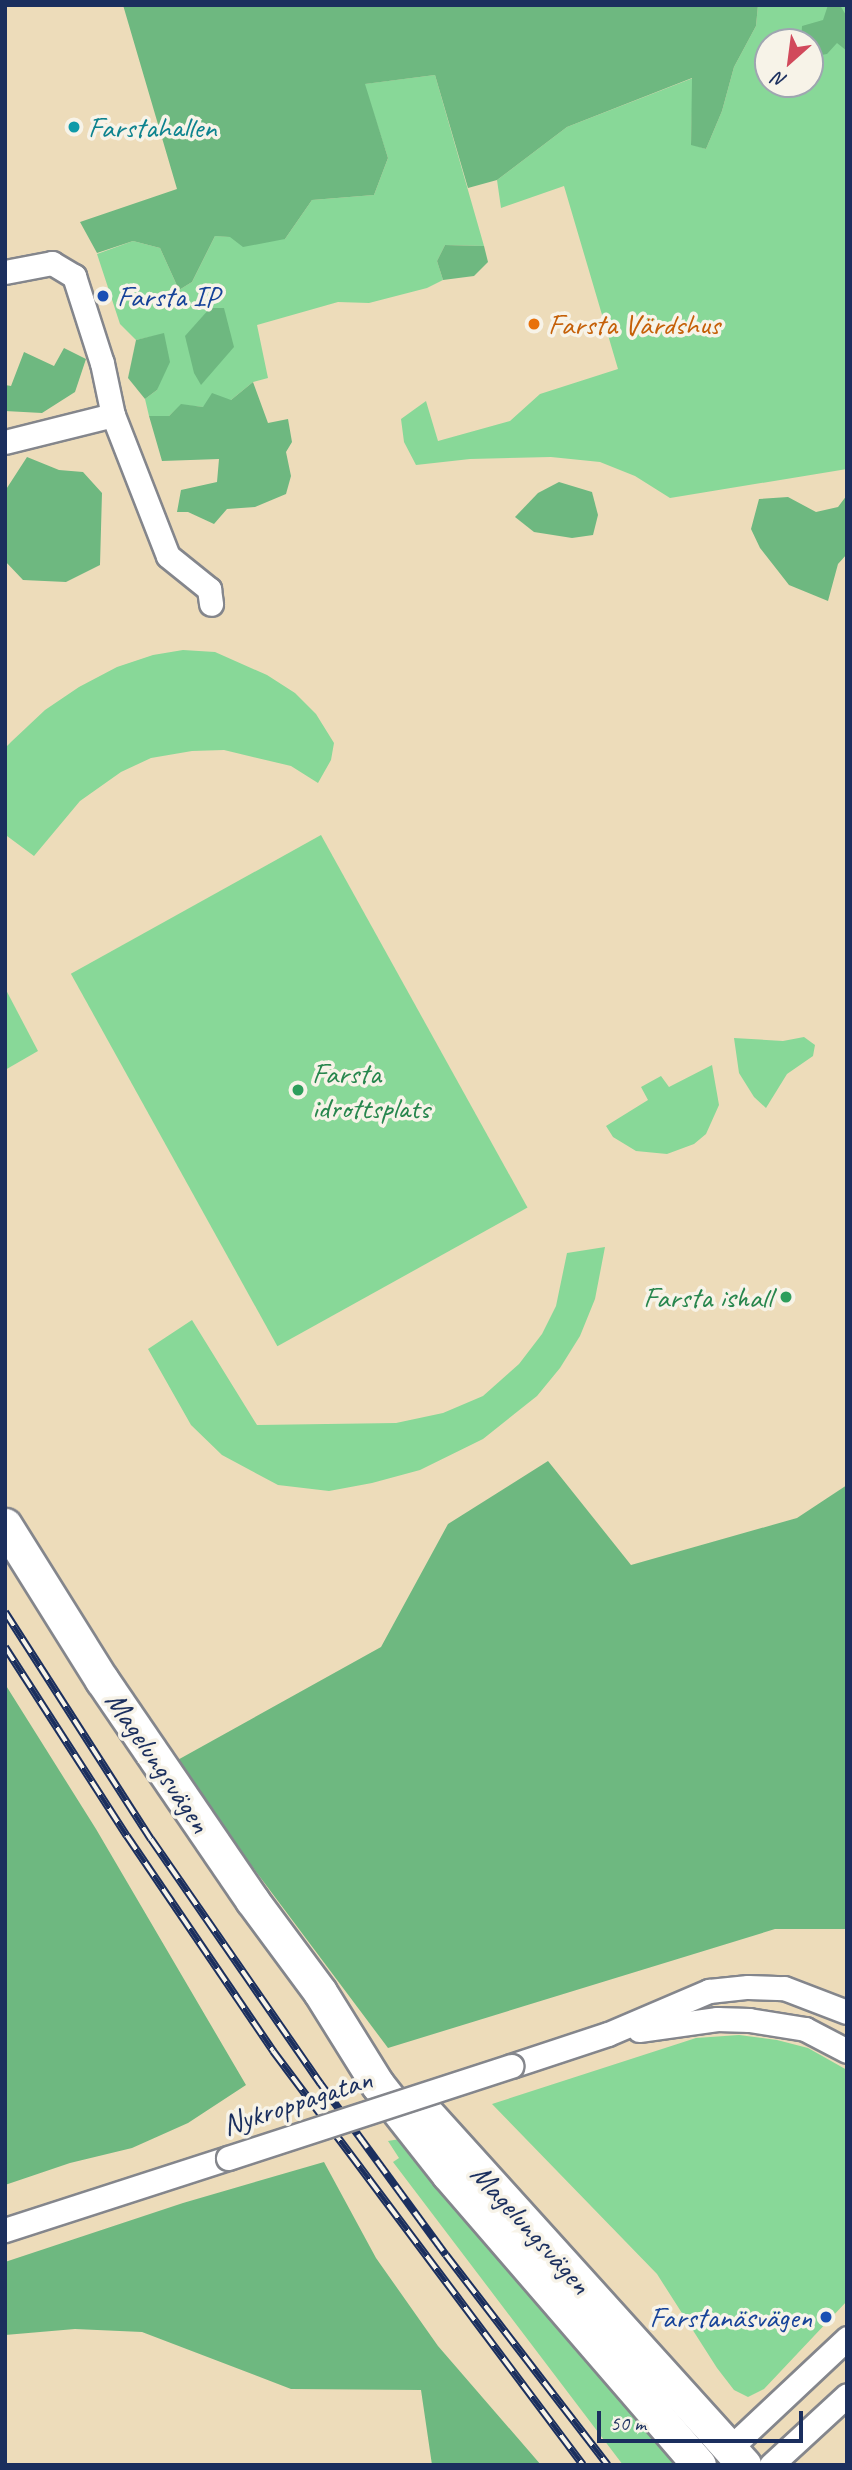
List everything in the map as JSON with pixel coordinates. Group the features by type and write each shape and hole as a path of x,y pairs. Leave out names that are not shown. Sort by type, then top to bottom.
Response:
{"main road":[{"name":"Magelungsvägen","path":"5,1525 102,1681 252,1900 320,1993 378,2085 448,2174 699,2465"},
{"name":"Magelungsvägen","path":"320,1993 728,2459"}],"street":[{"path":"5,272 52,262 74,276 102,363 113,415 168,556 209,589 211,604"},
{"path":"5,442 113,415"},
{"name":"Nykroppagatan","path":"5,2230 608,2034 709,1991 748,1987 784,1988 847,2012"},
{"name":"Nykroppagatan","path":"608,2034 717,2019 748,2020 805,2029 847,2051"},
{"path":"728,2459 847,2337"},
{"path":"771,2465 847,2395"}],"green space":[{"path":"123,5 758,5 756,26 734,67 722,111 706,149 691,145 692,78 567,127 497,180 468,188 435,75 365,84 388,158 374,195 312,200 285,239 243,247 230,237 215,236 192,282 179,290 160,248 133,241 97,253 80,222 177,189"},
{"path":"758,5 847,5 847,469 670,498 635,476 600,462 551,457 470,459 416,465 404,442 401,419 426,401 438,441 510,421 540,394 618,369 564,186 501,208 497,180 567,127 693,78 691,144 706,149 722,111 734,67 754,30 754,98 824,98 824,28 755,28"},
{"path":"828,5 840,5 847,17 847,51 837,43 824,55 824,28 802,28 823,20"},
{"path":"435,75 484,246 445,245 437,261 443,280 427,288 369,303 338,302 257,325 268,378 253,382 231,400 203,407 181,405 169,416 149,416 145,399 157,390 164,334 136,340 120,324 97,254 133,241 160,248 179,290 192,282 215,236 285,239 312,200 374,195 388,158 364,84"},
{"path":"445,245 484,246 488,262 474,276 443,280 437,261"},
{"path":"210,308 224,308 234,347 201,385 194,373 185,336"},
{"path":"164,333 170,362 157,390 145,399 128,378 136,340"},
{"path":"64,348 86,359 75,392 42,413 5,411 5,385 11,386 24,352 54,366"},
{"path":"253,382 268,423 288,419 292,442 286,452 291,476 286,494 255,507 227,509 214,524 188,512 177,512 181,490 217,482 219,459 162,461 149,416 169,416 181,404 203,407 212,393 231,400"},
{"path":"27,457 59,470 83,472 102,493 100,565 66,582 23,580 5,561 5,491"},
{"path":"559,482 592,492 598,515 593,535 572,538 534,532 515,517 538,493"},
{"path":"847,495 847,554 838,564 828,601 789,585 760,548 751,529 759,499 788,497 816,512 838,507"},
{"path":"183,650 215,652 267,675 295,693 316,714 334,743 331,760 318,783 291,766 224,750 192,751 151,758 121,772 80,801 34,856 7,836 5,838 5,748 45,710 79,687 117,667 153,655"},
{"name":"Farsta idrottsplats","path":"321,835 528,1208 277,1346 71,974"},
{"path":"5,988 38,1051 5,1070"},
{"path":"804,1037 815,1045 813,1056 787,1074 766,1108 754,1097 739,1073 734,1038 783,1041"},
{"path":"712,1065 719,1105 706,1134 694,1144 667,1154 636,1151 613,1137 606,1126 648,1100 641,1087 661,1076 669,1087"},
{"path":"605,1247 595,1299 580,1336 560,1368 537,1396 483,1439 420,1470 372,1483 329,1491 278,1485 222,1455 191,1425 148,1349 192,1320 257,1425 396,1423 443,1413 483,1396 519,1364 542,1334 556,1306 567,1253"},
{"path":"548,1461 631,1565 797,1518 847,1485 847,1929 775,1929 388,2048 174,1762 381,1647 448,1524"},
{"path":"5,1684 96,1829 246,2085 188,2123 132,2148 70,2163 5,2185"},
{"path":"739,2035 777,2040 808,2048 847,2070 847,2301 764,2389 748,2397 734,2390 717,2368 657,2274 492,2104 696,2038"},
{"path":"400,2139 463,2219 675,2465 623,2465 393,2162 399,2158 388,2141"},
{"path":"324,2162 376,2258 438,2346 541,2465 432,2465 421,2390 291,2389 142,2332 75,2329 5,2335 5,2262 183,2203"}],"railway":[{"path":"5,1612 151,1839 320,2083 446,2255 608,2465"},
{"path":"5,1647 127,1836 273,2051 583,2465"}],"place":[{"name":"Farstahallen","path":"74,127"},
{"name":"Farsta IP","path":"103,296"},
{"name":"Farsta Värdshus","path":"534,324"},
{"name":"Farsta idrottsplats","path":"298,1090"},
{"name":"Farsta ishall","path":"786,1297"},
{"name":"Farstanäsvägen","path":"826,2317"}]}
